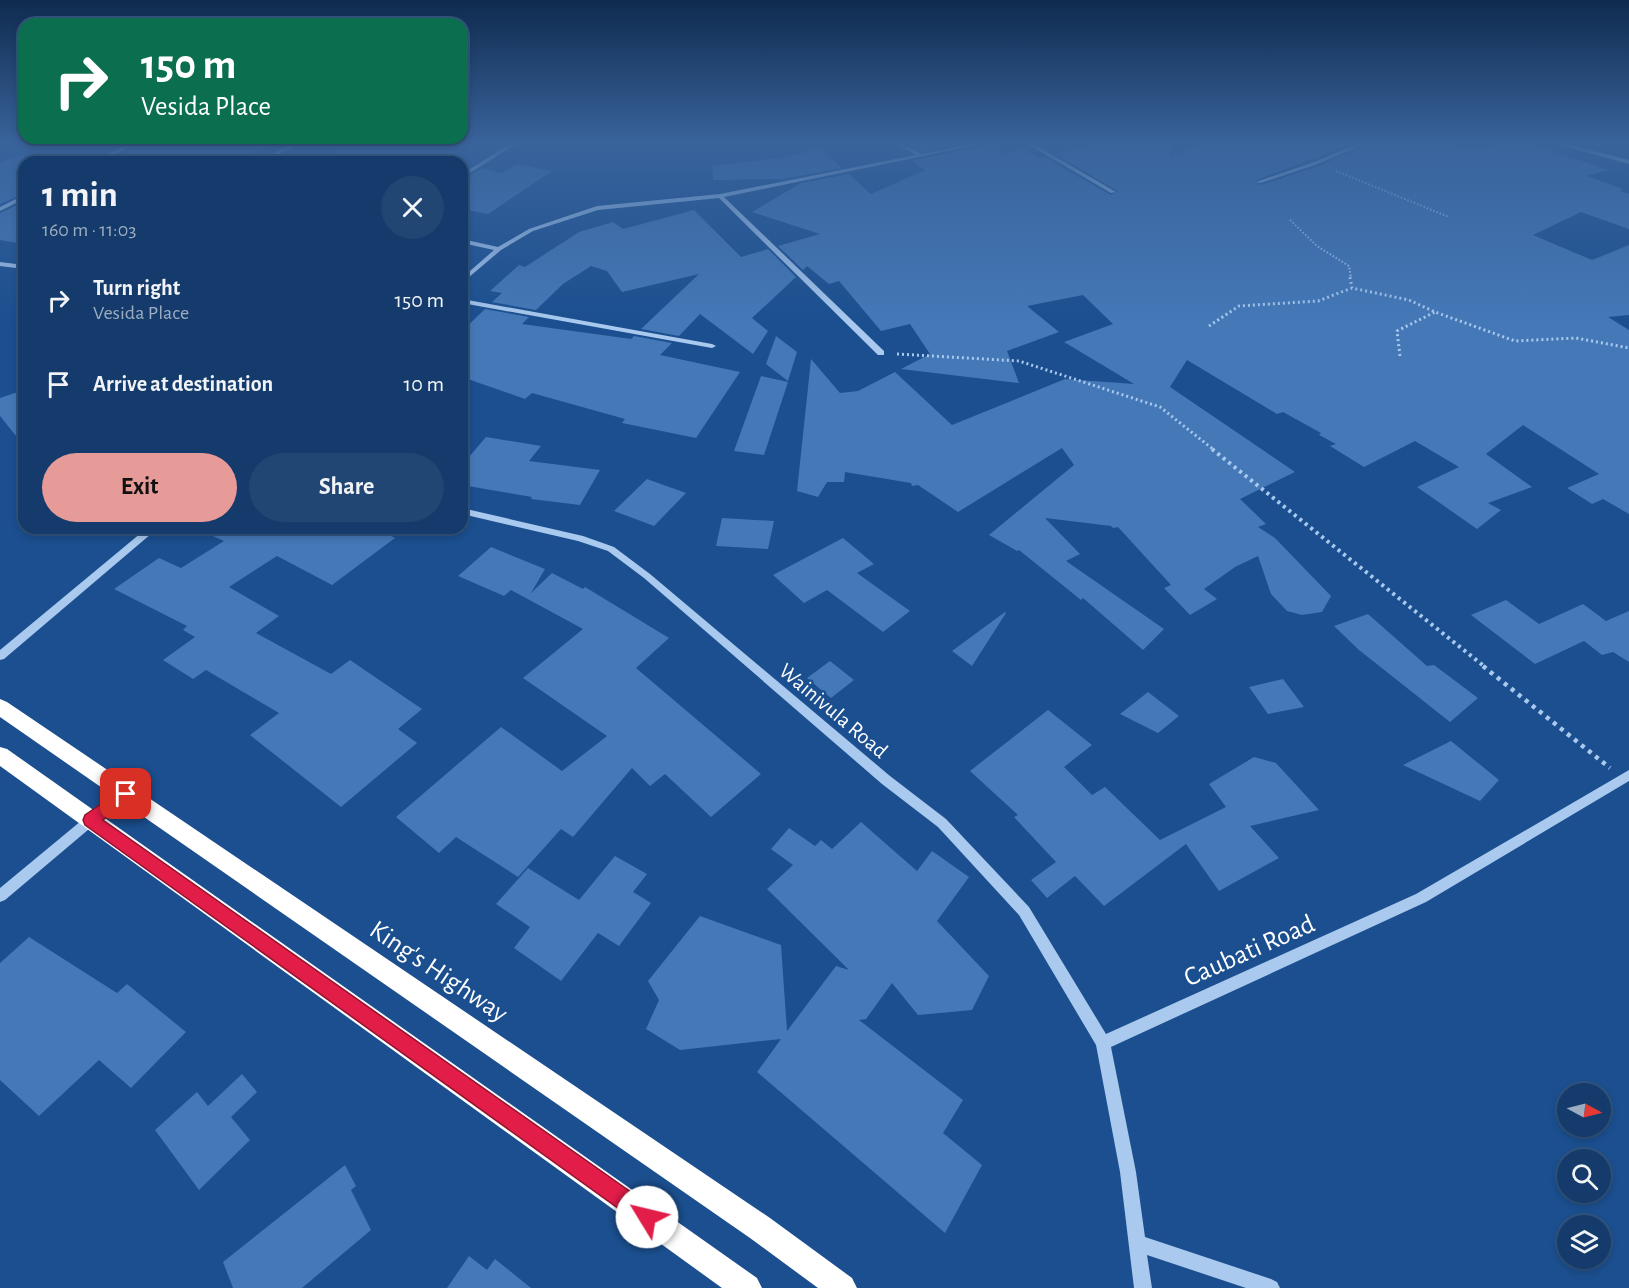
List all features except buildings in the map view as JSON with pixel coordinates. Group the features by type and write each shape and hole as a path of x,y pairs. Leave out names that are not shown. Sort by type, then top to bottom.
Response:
{"highway":[{"name":"King's Highway","path":"0,707 760,1228 842,1288"},
{"path":"0,755 747,1288"}],"street":[{"path":"468,276 499,249 531,230 597,208 657,202"},
{"path":"726,202 881,353"},
{"path":"468,242 499,249"},
{"path":"0,264 18,266"},
{"path":"468,302 712,346"},
{"name":"Wainivula Road","path":"468,512 580,538 611,549 647,576 886,780 942,823 1024,911 1103,1043"},
{"path":"0,656 146,534"},
{"name":"Caubati Road","path":"1103,1043 1421,898 1626,777"},
{"path":"0,897 91,820 126,794"},
{"path":"1103,1043 1128,1172 1143,1288"},
{"path":"1137,1244 1271,1288"}],"path":[{"path":"1412,202 1449,217"},
{"path":"1290,220 1317,246 1349,266 1352,288"},
{"path":"1209,326 1239,306 1318,301 1352,288 1410,300 1435,312 1515,341 1576,338 1629,348"},
{"path":"1400,356 1397,331 1435,312"},
{"path":"881,353 1019,361 1160,407 1626,777"}],"route":[{"path":"126,794 91,820 647,1217"}]}
